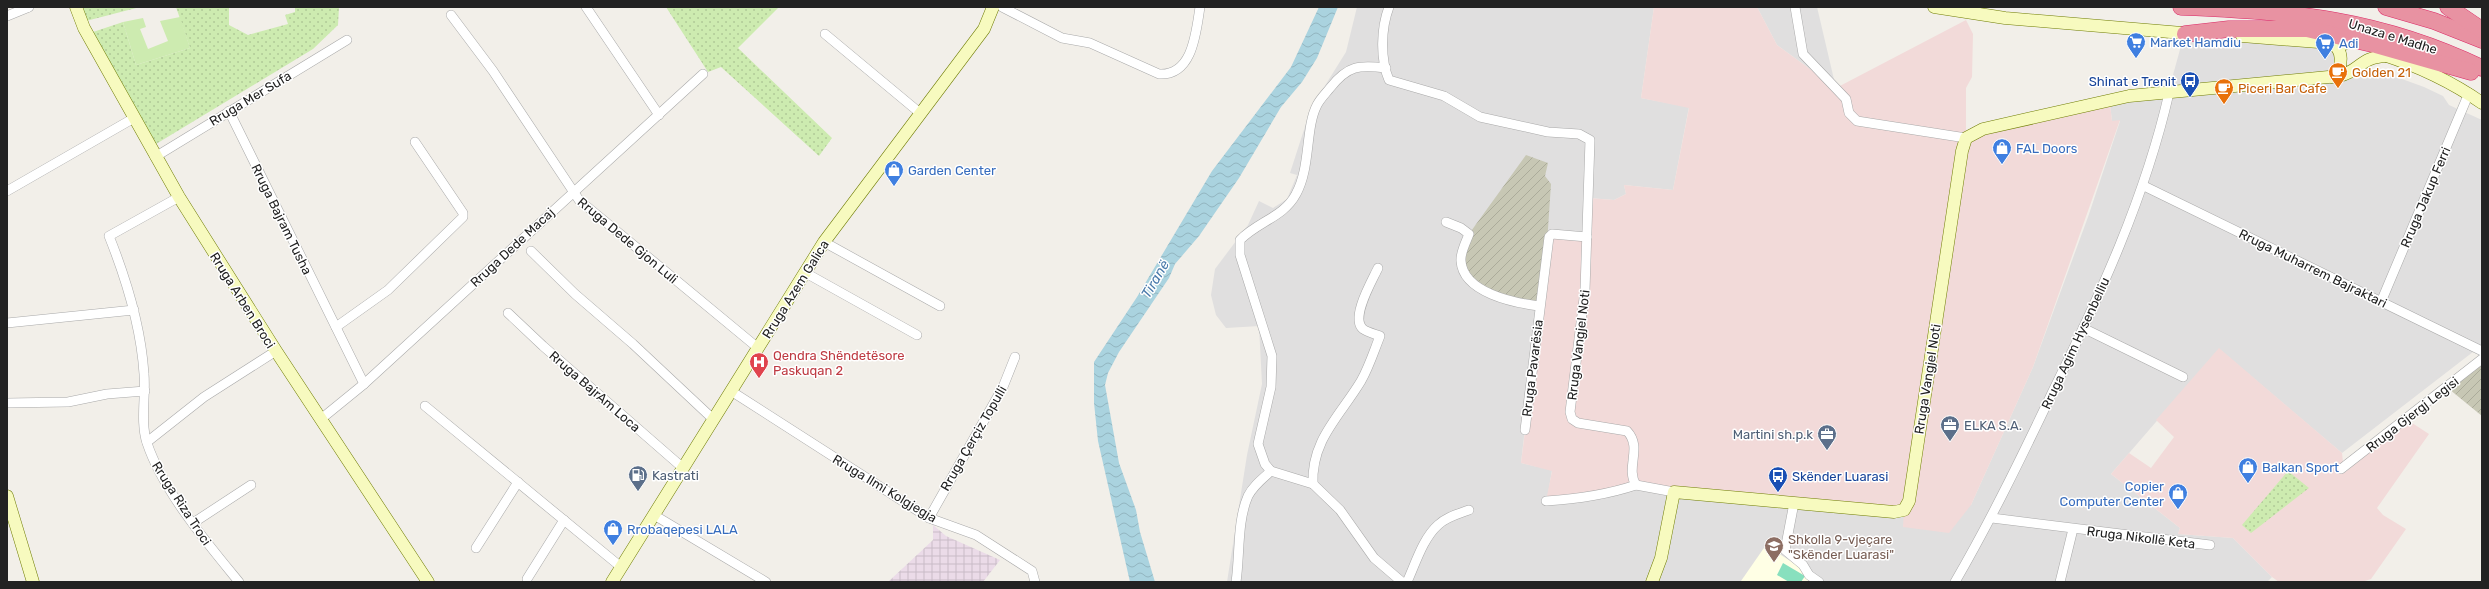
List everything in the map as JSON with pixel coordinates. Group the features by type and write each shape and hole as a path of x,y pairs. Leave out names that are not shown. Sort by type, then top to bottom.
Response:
{"highway":[{"name":"Unaza e Madhe","path":"2181,7 2274,11 2361,25 2420,42 2478,72"},
{"name":"Unaza e Madhe","path":"2386,7 2434,21 2482,40"},
{"path":"2419,7 2482,31"},
{"path":"2448,7 2482,31"},
{"path":"2185,34 2229,29 2307,29 2376,45 2478,72"}],"main road":[{"name":"Rruga Arben Broci","path":"76,7 84,28 178,197 276,351 428,582"},
{"name":"Rruga Azem Galica","path":"614,581 621,567 804,272 824,242 984,29 993,7"},
{"path":"1934,7 2005,18 2185,34 2330,42 2387,56 2469,93 2482,103"},
{"path":"2330,42 2338,50 2341,59 2336,76"},
{"path":"1966,138 1982,130 2129,96 2336,76 2351,72 2369,58 2387,56"},
{"name":"Rruga Vangjel Noti","path":"1674,492 1894,512 1904,510 1909,501 1962,151 1966,138"},
{"path":"1652,582 1661,558 1674,492"},
{"path":"7,496 33,582"}],"street":[{"path":"7,16 29,7"},
{"path":"586,7 659,115"},
{"path":"1002,7 1062,38 1090,43 1159,74 1170,74 1178,69 1185,61 1194,43 1200,7"},
{"path":"1389,7 1383,25 1382,36 1386,68 1361,65 1353,68 1336,80 1318,104 1301,182 1292,201 1282,211 1248,232 1240,240 1240,255 1272,356 1271,387 1258,444 1265,464 1271,471 1314,484 1340,510 1374,558 1402,582"},
{"path":"1795,7 1803,54 1846,99 1849,113 1857,121 1966,138"},
{"name":"Rruga Dede Gjon Luli","path":"451,14 493,71 572,192 579,200 758,348"},
{"path":"825,34 920,113"},
{"name":"Rruga Mer Sufa","path":"155,157 346,40"},
{"name":"Rruga Vangjel Noti","path":"1386,68 1388,80 1444,96 1480,117 1548,132 1560,131 1579,134 1590,140 1585,290 1570,412 1572,419 1578,423 1627,431 1635,444 1632,478 1636,485 1674,492"},
{"name":"Rruga Dede Macaj","path":"321,419 364,384 572,192 703,74"},
{"name":"Rruga Agim Hysenbelliu","path":"1955,582 1992,518 2084,328 2144,186 2159,137 2168,93"},
{"name":"Rruga Jakup Ferri","path":"2381,302 2469,93"},
{"name":"Rruga Bajram Tusha","path":"229,111 364,384"},
{"path":"7,191 134,118"},
{"path":"336,327 388,290 463,217 463,213 415,142"},
{"name":"Rruga Muharrem Bajraktari","path":"2144,186 2482,351"},
{"name":"Rruga Riza Troci","path":"178,197 109,236 134,310 144,373 144,430 147,442 157,467 193,523 239,582"},
{"name":"Rruga Pavarësia","path":"1446,222 1461,228 1468,234 1461,259 1462,268 1471,281 1506,301 1539,306"},
{"name":"Rruga Pavarësia","path":"1525,430 1539,306 1549,237 1552,234 1587,237"},
{"path":"824,242 940,306"},
{"path":"531,251 575,294 634,344 714,419"},
{"path":"1314,484 1312,469 1326,429 1361,380 1380,336 1363,329 1359,322 1360,308 1378,268"},
{"path":"804,272 916,335"},
{"path":"7,323 134,310"},
{"name":"Rruga BajrAm Loca","path":"508,313 543,346 683,468"},
{"path":"2084,328 2183,377"},
{"path":"147,442 204,397 276,351"},
{"name":"Rruga Çerçiz Topulli","path":"929,518 1003,387 1015,357"},
{"name":"Rruga Gjergj Legisi","path":"2342,470 2482,359"},
{"name":"Rruga Ilmi Kolgjegja","path":"731,391 929,518 976,535 1032,571 1036,582"},
{"path":"7,403 68,402 107,394 145,392"},
{"path":"425,406 621,567"},
{"path":"1236,582 1242,522 1248,497 1257,484 1271,471"},
{"path":"476,548 518,482"},
{"path":"193,523 251,485"},
{"path":"1546,501 1582,499 1614,493 1636,485"},
{"path":"1794,503 1785,550 1803,565 1809,575 1819,582"},
{"path":"1407,582 1429,536 1438,525 1452,516 1469,510"},
{"path":"654,515 766,582"},
{"name":"Rruga Nikollë Keta","path":"1992,518 2210,545"},
{"path":"527,579 564,520"},
{"name":"Rruga Nikollë Keta","path":"2060,582 2073,529"}],"shaded area":[{"path":"1357,7 1654,7 1641,98 1689,107 1673,190 1624,185 1626,194 1614,200 1588,198 1587,237 1539,306 1521,463 1552,470 1547,500 1636,485 1971,505 2033,367 2088,217 2120,121 2112,121 2110,104 2168,93 2184,35 2335,49 2338,65 2402,79 2424,87 2443,96 2449,105 2482,120 2482,345 2342,453 2219,349 2111,474 2180,528 2178,534 2233,538 2272,577 2267,582 1227,582 1247,455 1262,384 1259,326 1226,328 1216,315 1211,295 1215,269 1248,225 1259,201 1273,208 1287,199 1297,175 1290,173 1311,108 1346,52"},
{"path":"1654,7 1757,7 1777,45 1836,88 1966,20 1973,34 1972,77 1966,88 1966,138 2110,104 2112,121 2120,120 2033,367 1971,505 1949,533 1903,527 1904,510 1636,485 1546,501 1552,471 1521,463 1549,237 1587,237 1588,198 1614,200 1626,194 1624,185 1673,190 1689,108 1641,98"},
{"path":"1757,7 1817,7 1836,88 1777,45"},
{"path":"1526,155 1548,163 1545,176 1551,184 1547,244 1539,306 1496,297 1462,268 1469,234"},
{"path":"2219,348 2342,453 2343,462 2338,466 2344,473 2409,421 2429,434 2377,508 2383,515 2406,529 2371,579 2362,582 2279,582 2272,577 2233,538 2178,534 2180,528 2111,474 2129,453 2151,468 2174,437 2156,420"},
{"path":"2482,364 2482,416 2449,389"},
{"path":"933,525 946,536 1000,560 983,582 888,582 933,540"},
{"name":"Shkolla 9-vjeçare \"Skënder Luarasi\"","path":"1766,545 1804,570 1809,582 1741,581"}],"green space":[{"path":"83,7 140,7 86,21"},
{"path":"176,7 229,7 229,25 248,35 288,24 285,15 295,12 295,7 339,7 338,25 313,49 156,144 93,32 123,22 136,65 190,48"},
{"path":"666,7 779,7 738,48 832,138 819,156 721,67 708,72"},
{"path":"180,17 190,48 136,65 123,22 143,18 146,27 140,29 148,49 168,41 160,21"},
{"path":"2288,471 2309,488 2251,533 2242,525"},
{"path":"1783,563 1805,576 1801,582 1789,582 1777,575"}],"water":[{"name":"Tiranë","path":"1319,7 1338,7 1317,58 1302,82 1281,107 1239,178 1199,236 1175,264 1169,278 1119,352 1108,373 1105,385 1119,463 1136,510 1140,532 1155,582 1130,582 1098,441 1094,403 1094,362 1137,297 1212,171 1291,67"}],"place":[{"name":"Market Hamdiu","path":"2136,59"},
{"name":"Adi","path":"2325,60"},
{"name":"Golden 21","path":"2338,89"},
{"name":"Shinat e Trenit","path":"2190,98"},
{"name":"Piceri Bar Cafe","path":"2224,105"},
{"name":"FAL Doors","path":"2002,165"},
{"name":"Garden Center","path":"894,187"},
{"name":"Qendra Shëndetësore Paskuqan 2","path":"759,379"},
{"name":"ELKA S.A.","path":"1950,442"},
{"name":"Martini sh.p.k","path":"1827,451"},
{"name":"Balkan Sport","path":"2248,484"},
{"name":"Kastrati","path":"638,492"},
{"name":"Skënder Luarasi","path":"1778,493"},
{"name":"Copier Computer Center","path":"2178,510"},
{"name":"Rrobaqepesi LALA","path":"613,546"},
{"name":"Shkolla 9-vjeçare \"Skënder Luarasi\"","path":"1774,563"}]}
